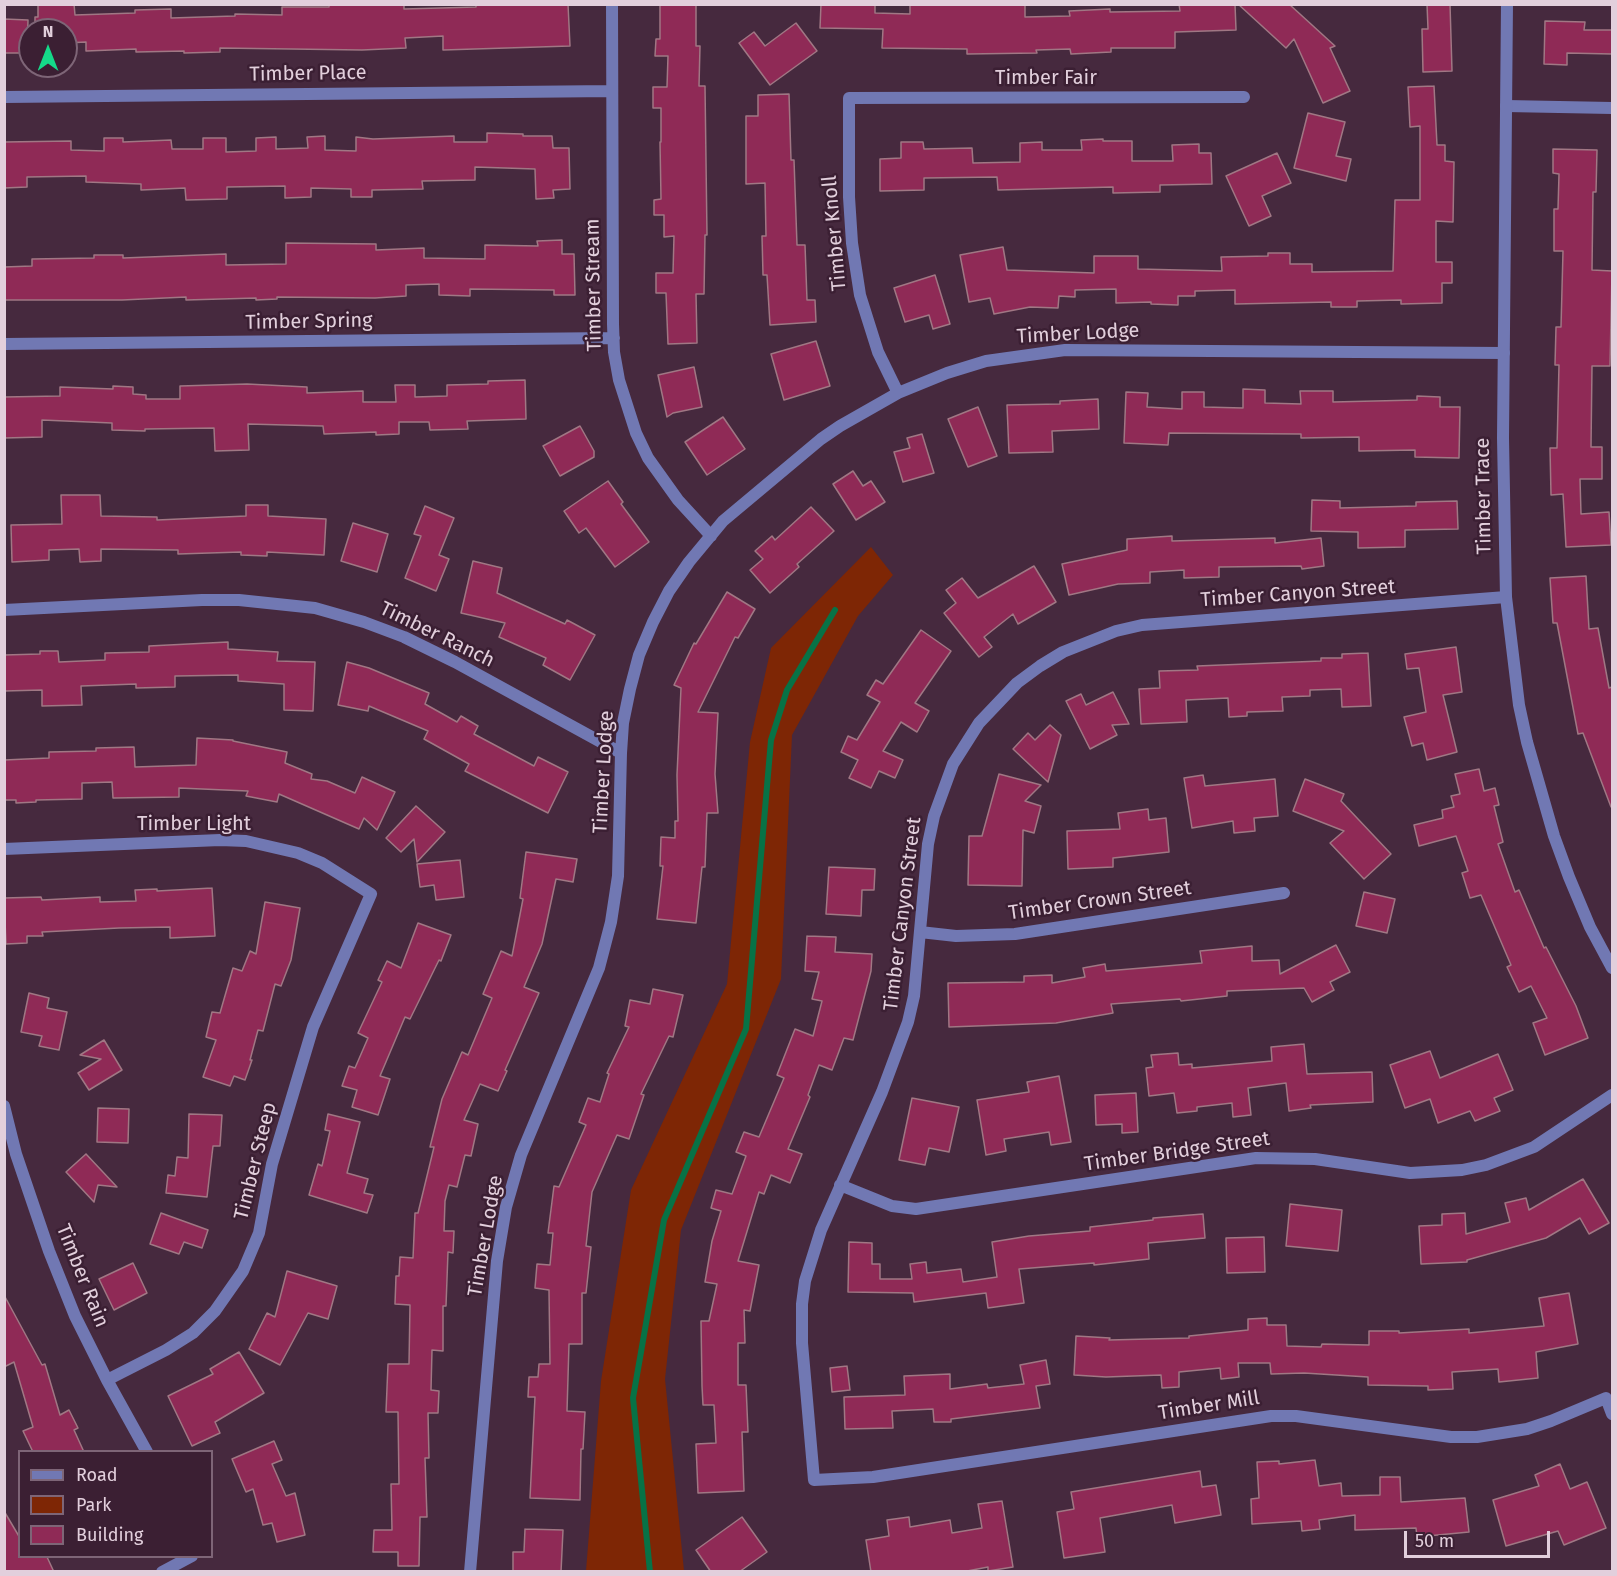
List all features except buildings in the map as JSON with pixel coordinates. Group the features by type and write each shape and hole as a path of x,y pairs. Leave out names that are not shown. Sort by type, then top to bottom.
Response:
{"street":[{"name":"Timber Stream","path":"612,4 614,338 619,380 626,407 648,458 664,482 711,536"},
{"name":"Timber Trace","path":"1507,4 1503,438 1506,597 1519,705 1530,752 1554,836 1569,877 1590,927 1612,968"},
{"name":"Timber Place","path":"4,97 612,91"},
{"name":"Timber Fair","path":"849,98 1244,97"},
{"name":"Timber Knoll","path":"849,98 849,197 852,243 860,295 879,352 898,393"},
{"path":"1506,106 1612,108"},
{"name":"Timber Spring","path":"4,344 614,338"},
{"name":"Timber Lodge","path":"470,1572 497,1261 506,1207 525,1144 599,968 611,922 618,876 623,723 630,689 639,655 652,622 669,591 689,562 723,521 821,439 898,393 947,373 986,361 1065,350 1504,353"},
{"name":"Timber Canyon Street","path":"814,1480 802,1343 802,1304 812,1255 820,1230 882,1092 908,1023 914,996 928,844 937,807 953,764 967,739 997,702 1017,683 1064,652 1116,631 1142,625 1506,597"},
{"name":"Timber Ranch","path":"4,610 201,600 238,600 315,608 364,622 404,637 455,662 621,753"},
{"name":"Timber Light","path":"4,849 220,840 246,842 298,854 322,863 346,876 371,894"},
{"name":"Timber Crown Street","path":"920,932 956,936 1014,934 1284,892"},
{"name":"Timber Steep","path":"107,1380 166,1350 193,1333 215,1311 243,1271 259,1233 273,1164 313,1027 371,894"},
{"name":"Timber Bridge Street","path":"840,1185 892,1206 916,1209 1256,1158 1315,1159 1410,1173 1462,1170 1486,1165 1534,1147 1612,1095"},
{"name":"Timber Rain","path":"4,1106 16,1154 48,1251 75,1316 146,1450"},
{"name":"Timber Mill","path":"814,1480 873,1477 1271,1416 1296,1416 1451,1437 1485,1436 1527,1429 1606,1398 1612,1414"},
{"path":"162,1572 190,1558"}],"green space":[{"path":"871,547 893,575 858,616 792,735 781,979 681,1230 665,1379 684,1571 586,1571 601,1381 631,1190 727,984 750,742 771,648"}],"waterway":[{"path":"650,1572 633,1398 664,1220 746,1029 771,740 787,690 835,610"}]}
